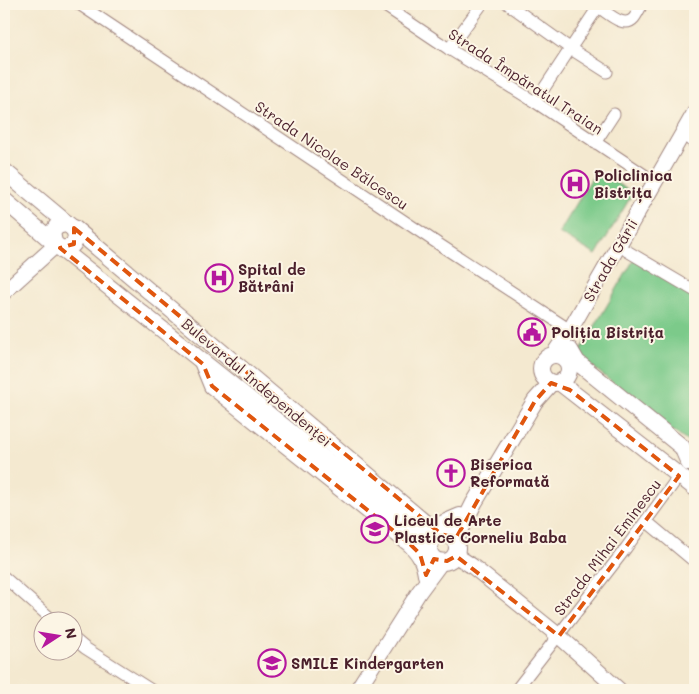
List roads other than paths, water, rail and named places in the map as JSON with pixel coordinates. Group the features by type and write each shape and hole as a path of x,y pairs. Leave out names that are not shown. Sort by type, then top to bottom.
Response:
{"main road":[{"name":"Strada Gării","path":"559,368 570,330 695,112"},
{"name":"Strada Gării","path":"441,544 474,503 535,400 559,368 694,138"},
{"name":"Bulevardul Independenței","path":"4,171 72,227 441,544"},
{"name":"Bulevardul Independenței","path":"4,200 56,245 203,364 441,544"},
{"path":"4,290 56,245 52,234 58,226 62,224 72,227"},
{"path":"559,368 577,362 682,447 690,465 695,488"},
{"path":"203,364 212,386 410,544 420,554 424,563 425,580"},
{"path":"559,368 690,465"},
{"name":"Strada Gării","path":"441,544 445,523 460,516 474,503"},
{"path":"357,690 425,580 441,544 472,566 559,636 619,690"}],"street":[{"name":"Strada Nicolae Bălcescu","path":"79,4 570,330"},
{"name":"Strada Împăratul Traian","path":"382,4 655,182"},
{"path":"449,49 482,4"},
{"path":"508,4 607,72"},
{"path":"535,102 599,5 621,22 626,22 634,18 642,4"},
{"path":"595,143 614,114"},
{"path":"627,251 695,291"},
{"name":"Strada Mihai Eminescu","path":"516,690 690,465"},
{"path":"646,521 695,562"},
{"path":"4,577 43,612"},
{"path":"82,645 151,690"}],"place":[{"name":"Policlinica Bistrița","path":"575,184"},
{"name":"Spital de Bătrâni","path":"219,278"},
{"name":"Poliția Bistrița","path":"532,332"},
{"name":"Biserica Reformată","path":"451,473"},
{"name":"Liceul de Arte Plastice Corneliu Baba","path":"375,529"},
{"name":"SMILE Kindergarten","path":"272,663"}]}
